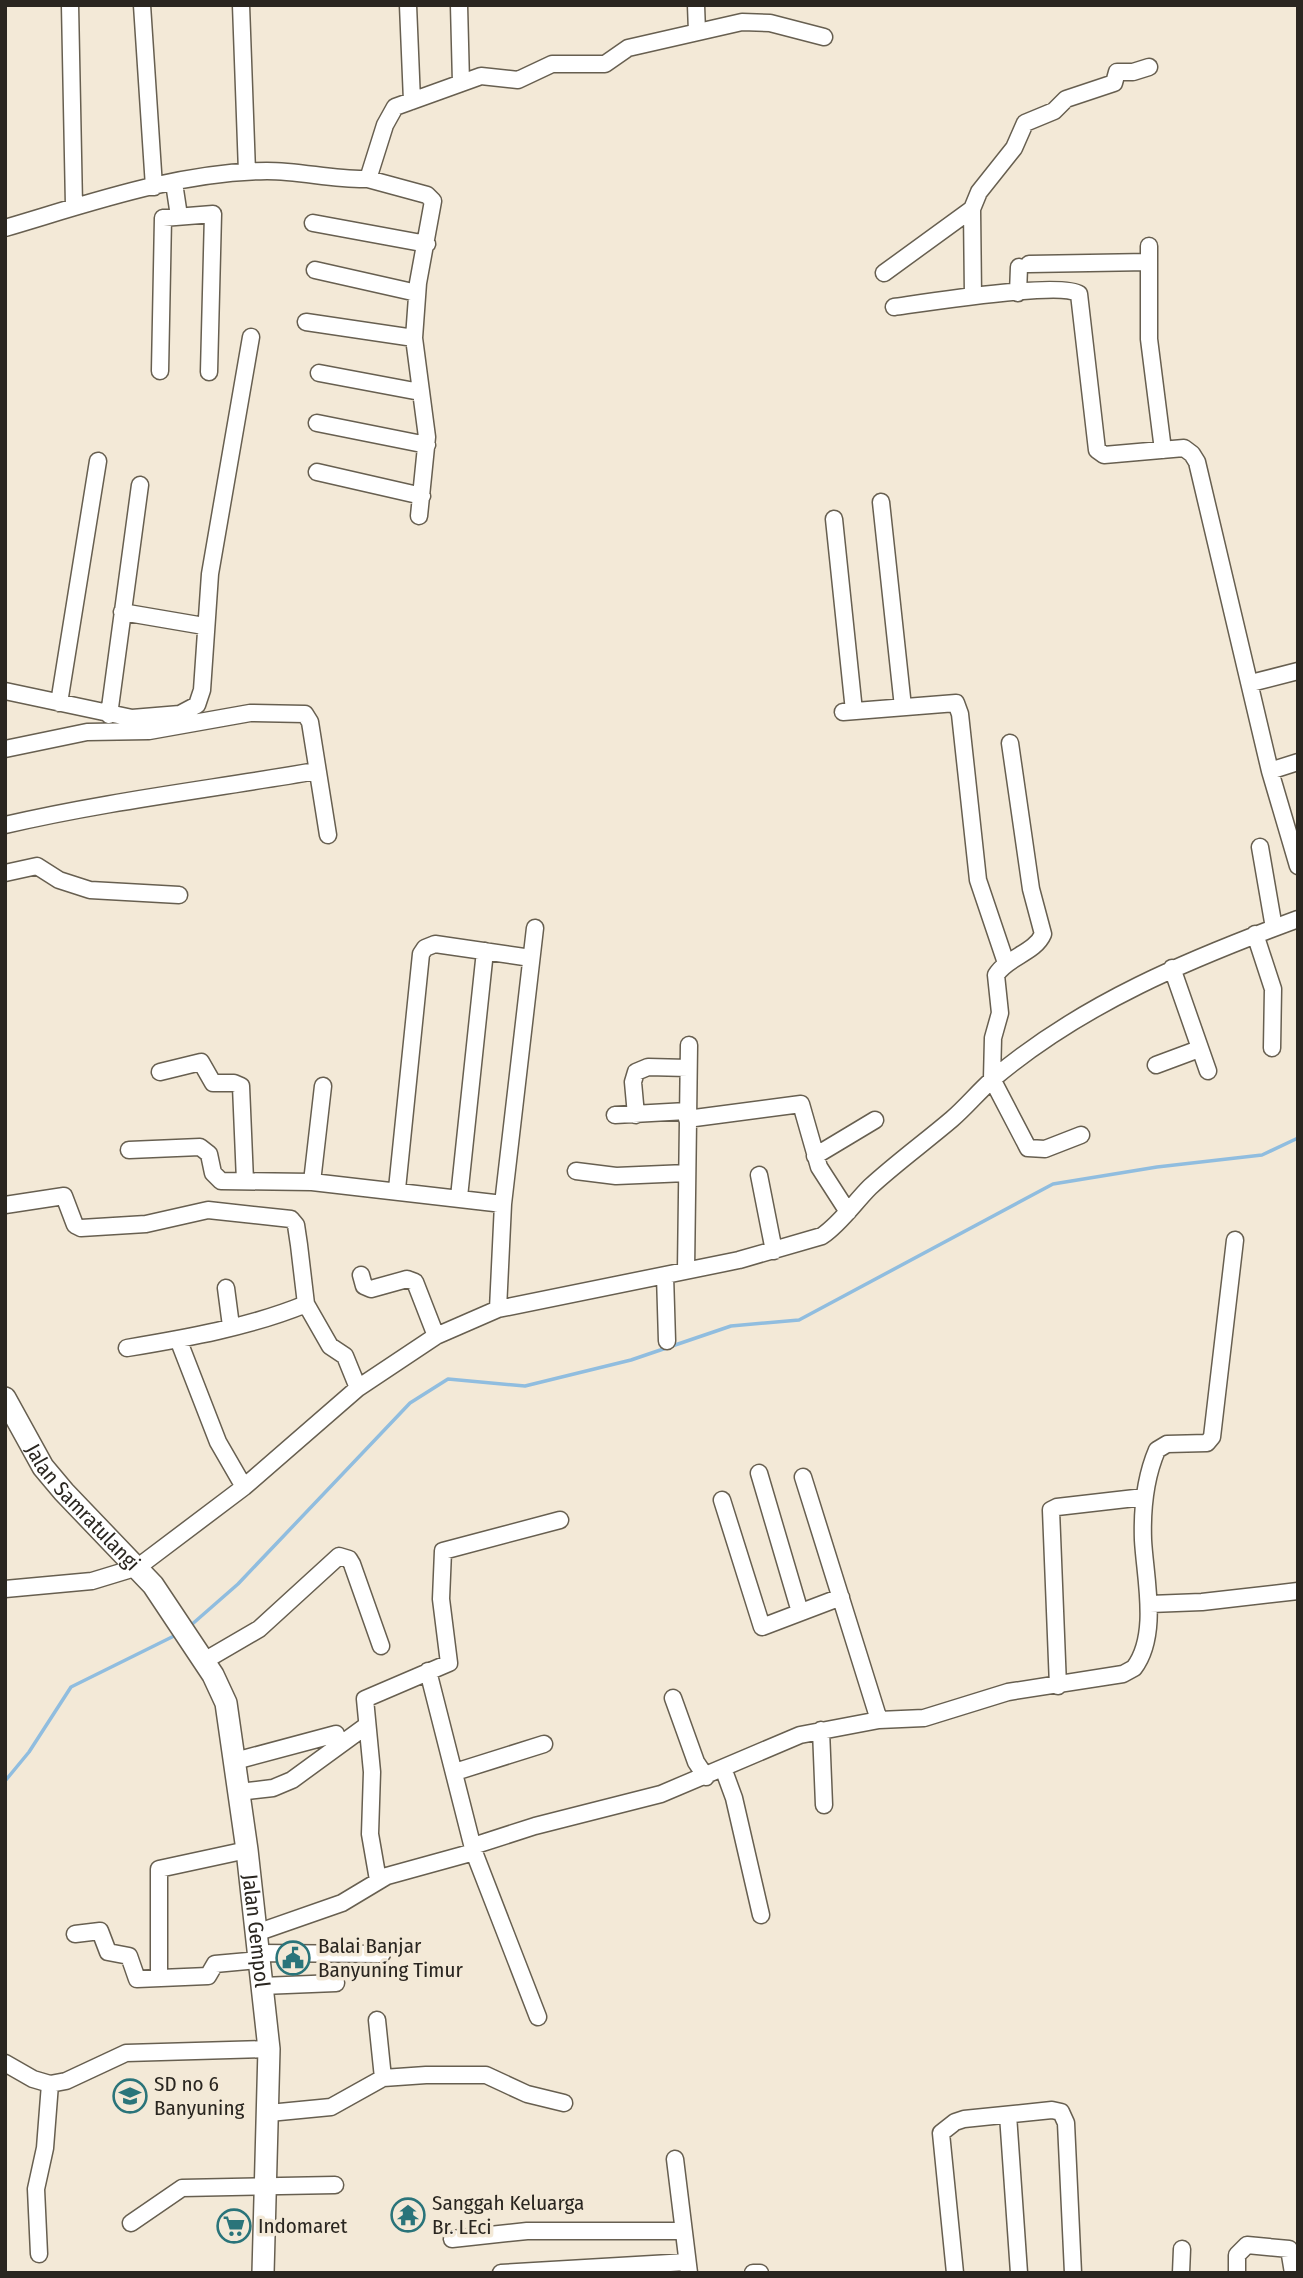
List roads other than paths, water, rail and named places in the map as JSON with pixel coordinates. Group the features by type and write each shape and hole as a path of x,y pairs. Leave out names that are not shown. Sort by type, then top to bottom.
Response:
{"main road":[{"name":"Jalan Samratulangi","path":"5,1398 19,1427 57,1484 138,1567 169,1608"},
{"name":"Jalan Gempol","path":"169,1608 204,1661 226,1703 235,1761 269,2049 263,2273"}],"street":[{"path":"70,5 74,206"},
{"path":"142,5 154,187"},
{"path":"242,5 247,172"},
{"path":"408,5 412,101"},
{"path":"459,5 461,83"},
{"path":"696,5 696,32"},
{"path":"369,179 388,117 395,107 461,83 490,74 525,79 559,63 605,64 628,48 757,20 824,37"},
{"path":"973,296 972,209 979,192 1014,148 1025,123 1054,111 1066,99 1114,83 1117,72 1133,72 1149,67"},
{"path":"5,228 74,206 154,187 247,172 369,179 432,198 427,244 417,293 414,338 427,445 419,516"},
{"path":"174,183 179,216"},
{"path":"884,274 972,209"},
{"path":"160,371 163,218 213,214 209,372"},
{"path":"313,223 427,244"},
{"path":"1018,293 1024,266 1149,254 1149,339 1163,450"},
{"path":"315,271 417,293"},
{"path":"894,307 973,296 1071,290 1079,294 1097,450 1104,455 1189,450 1197,462 1270,771 1298,866"},
{"path":"306,322 414,338"},
{"path":"5,691 132,718 180,714 197,705 202,690 204,626 219,513 251,337"},
{"path":"319,373 420,392"},
{"path":"317,423 427,445"},
{"path":"59,703 99,461"},
{"path":"317,472 422,496"},
{"path":"109,715 140,485"},
{"path":"880,502 904,707"},
{"path":"834,519 848,712 956,703 961,714 978,880 1006,963"},
{"path":"122,612 204,626"},
{"path":"1251,683 1298,671"},
{"path":"5,749 87,732 149,731 250,713 300,713 308,717 310,722 328,835"},
{"path":"1010,743 1031,889 1043,934 1038,942 1006,963 996,975 1000,1013 993,1038 992,1079 1028,1148 1045,1149 1080,1135"},
{"path":"1270,771 1298,762"},
{"path":"5,825 94,805 172,796 316,771"},
{"path":"1260,847 1274,928"},
{"path":"5,873 37,866 59,880 90,890 179,895"},
{"path":"5,1589 92,1581 138,1567 244,1487 358,1388 436,1336 498,1309 774,1251 822,1236 870,1187 950,1121 992,1079 1110,999 1172,968 1298,919"},
{"path":"498,1309 503,1204 535,928"},
{"path":"1255,934 1264,955 1274,1000 1272,1048"},
{"path":"397,1189 421,954 425,948 435,944 531,958"},
{"path":"459,1197 485,951"},
{"path":"1172,968 1208,1071"},
{"path":"686,1270 689,1045"},
{"path":"1156,1065 1199,1049"},
{"path":"160,1072 201,1062 214,1083 234,1083 241,1086 245,1181"},
{"path":"636,1115 633,1082 636,1072 648,1066 688,1068"},
{"path":"312,1182 323,1086"},
{"path":"615,1115 722,1117 801,1104 815,1156 848,1212"},
{"path":"815,1156 876,1120"},
{"path":"129,1150 200,1147 209,1154 216,1178 397,1189 503,1204"},
{"path":"576,1171 616,1176 687,1172"},
{"path":"759,1175 774,1251"},
{"path":"5,1205 64,1196 75,1225 81,1228 146,1224 208,1210 291,1219 298,1235 306,1304 330,1346 345,1356 358,1388"},
{"path":"75,1934 100,1931 108,1952 130,1956 135,1978 208,1976 215,1964 258,1949 378,1880 535,1826 661,1794 706,1777 770,1746 821,1730 879,1720 924,1718 1008,1692 1123,1674 1134,1668 1146,1632 1150,1604 1143,1541 1144,1497 1157,1450 1167,1444 1206,1443 1212,1437 1235,1240"},
{"path":"361,1275 364,1286 371,1289 407,1279 415,1282 436,1336"},
{"path":"665,1275 667,1341"},
{"path":"226,1288 232,1326"},
{"path":"127,1348 178,1339 281,1314 306,1304"},
{"path":"178,1339 218,1442 244,1487"},
{"path":"759,1473 800,1612"},
{"path":"803,1478 879,1720"},
{"path":"1058,1686 1051,1510 1057,1507 1144,1497"},
{"path":"722,1500 762,1627 841,1597"},
{"path":"378,1880 370,1834 372,1772 365,1699 446,1665 450,1659 442,1599 443,1551 560,1520"},
{"path":"204,1661 259,1629 339,1556 349,1559 352,1564 381,1646"},
{"path":"1150,1604 1202,1602 1298,1591"},
{"path":"428,1671 474,1849 538,2017"},
{"path":"673,1698 696,1762 706,1777"},
{"path":"239,1792 273,1788 292,1780 366,1726"},
{"path":"821,1730 824,1805"},
{"path":"235,1761 336,1734"},
{"path":"455,1772 544,1744"},
{"path":"723,1769 734,1798 761,1915"},
{"path":"159,1977 159,1869 247,1850"},
{"path":"258,1949 382,1954"},
{"path":"262,1986 337,1983"},
{"path":"377,2020 383,2078"},
{"path":"5,2063 50,2084 66,2081 126,2053 269,2049"},
{"path":"269,2113 331,2107 383,2078 478,2074 495,2077 527,2094 564,2103"},
{"path":"39,2254 36,2189 45,2148 46,2101 50,2084"},
{"path":"955,2273 942,2133 956,2122 1052,2110 1059,2110 1064,2116 1073,2273"},
{"path":"1008,2115 1019,2273"},
{"path":"501,2273 688,2267 675,2159"},
{"path":"131,2223 182,2188 335,2185"},
{"path":"452,2239 527,2231 683,2231"},
{"path":"1237,2273 1237,2255 1247,2245 1289,2249 1293,2273"},
{"path":"1181,2273 1182,2249"},
{"path":"753,2273 760,2273"}],"waterway":[{"path":"190,1626 238,1584 410,1403 448,1379 525,1386 631,1360 731,1326 799,1320 1053,1184 1157,1167 1262,1155 1298,1138"},
{"path":"5,1781 29,1752 71,1687 178,1634"}],"place":[{"name":"Balai Banjar Banyuning Timur","path":"293,1958"},
{"name":"SD no 6 Banyuning","path":"130,2096"},
{"name":"Sanggah Keluarga Br. LEci","path":"408,2215"},
{"name":"Indomaret","path":"234,2226"}]}
